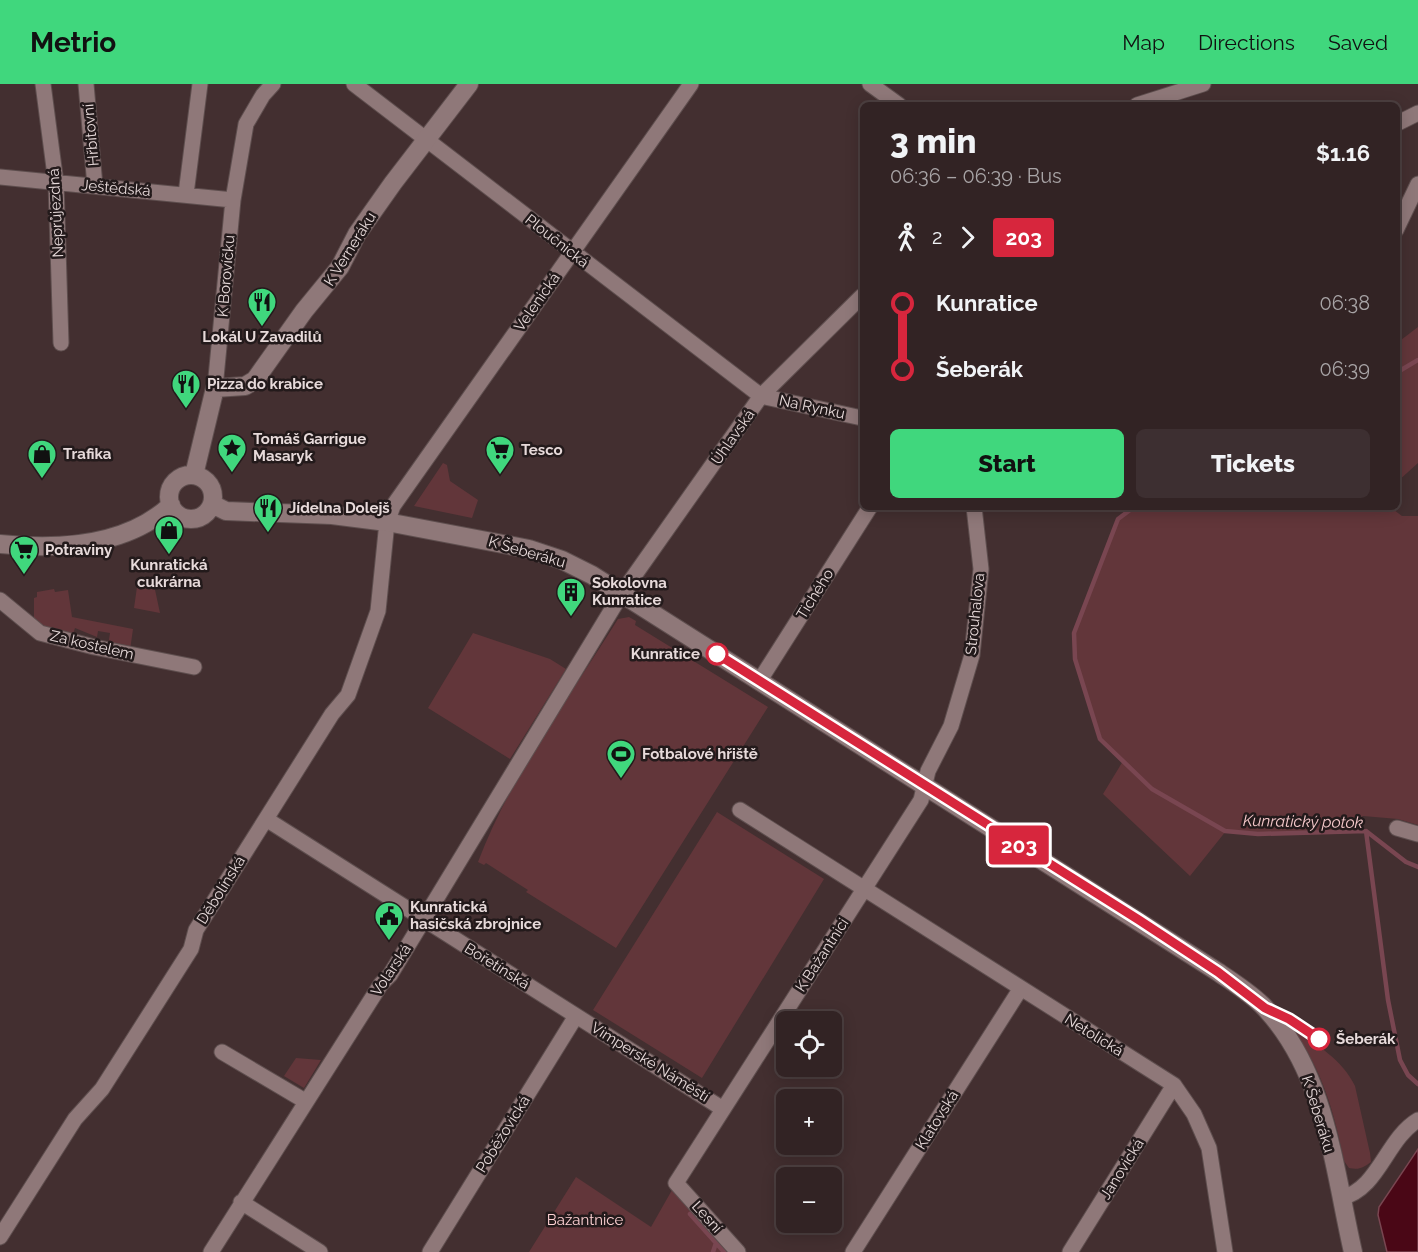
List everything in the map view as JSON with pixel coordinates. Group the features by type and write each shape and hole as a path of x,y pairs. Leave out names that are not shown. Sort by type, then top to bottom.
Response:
{"street":[{"name":"Neprůjezdná","path":"43,84 56,183 61,344"},
{"name":"Hřbitovní","path":"86,84 95,186"},
{"path":"186,194 200,84"},
{"name":"K Borovíčku","path":"194,475 215,388 233,200 246,124 263,95 273,84"},
{"name":"Ploučnická","path":"354,84 761,396"},
{"name":"K Verneráku","path":"215,388 245,386 255,380 304,311 340,267 357,234 426,138 438,127 469,84"},
{"name":"Velenická","path":"387,522 393,506 405,488 691,84"},
{"path":"870,84 895,102"},
{"path":"1146,102 1203,84"},
{"path":"1400,122 1418,113"},
{"name":"Ještědská","path":"0,177 233,200"},
{"path":"1400,222 1418,184"},
{"name":"Úhlavská","path":"622,593 761,396 860,298"},
{"name":"Na Rynku","path":"761,396 860,417"},
{"path":"194,475 208,483 213,495 212,504 205,514 194,519 183,517 171,505 169,494 174,484 182,477 194,475"},
{"name":"K Šeberáku","path":"212,504 226,511 332,515 387,522 529,549 562,560 622,593 1209,966 1265,1008 1284,1031 1315,1092 1353,1252"},
{"path":"0,544 39,547 100,540 134,531 158,518 171,505"},
{"name":"Tichého","path":"760,680 868,510"},
{"name":"Strouhalova","path":"926,786 928,771 951,726 972,656 981,569 974,510"},
{"name":"Děbolínská","path":"0,1237 75,1119 102,1089 191,949 196,930 332,714 348,696 379,608 387,522"},
{"name":"Volarská","path":"211,1252 304,1101 381,984 390,975 622,593"},
{"name":"Za kostelem","path":"1,599 40,633 94,647 194,667"},
{"name":"K Bažantnici","path":"676,1183 921,800 926,786"},
{"path":"741,810 865,888"},
{"name":"Bořetínská","path":"266,819 576,1016"},
{"path":"1397,828 1418,834"},
{"name":"Netolická","path":"865,888 1174,1085 1194,1114 1209,1148 1226,1252"},
{"name":"Klatovská","path":"852,1252 1021,988"},
{"name":"Vimperské Náměstí","path":"576,1016 723,1109"},
{"name":"Poběžovická","path":"430,1252 576,1016"},
{"path":"222,1052 304,1101"},
{"name":"Janovická","path":"1070,1252 1174,1085"},
{"path":"1341,1198 1353,1194 1364,1186 1405,1131 1418,1120"},
{"name":"Lesní","path":"676,1183 738,1252"},
{"path":"241,1202 320,1252"}],"green space":[{"path":"1418,327 1418,463 1400,479 1400,341"},
{"path":"443,463 447,465 450,481 478,500 472,518 414,506"},
{"path":"1128,510 1394,510 1402,516 1418,516 1418,825 1398,819 1363,816 1331,830 1258,834 1226,831 1190,876 1103,794 1123,761 1103,742 1075,659 1075,633 1118,519"},
{"path":"154,585 160,613 134,608 137,587"},
{"path":"54,589 55,592 68,590 72,617 133,629 130,650 108,646 110,633 98,631 97,637 75,628 72,637 43,627 34,618 34,598 37,597 37,592"},
{"name":"Fotbalové hřiště","path":"629,617 636,621 635,625 768,707 616,948 526,892 528,890 486,863 484,865 478,862 507,798 542,738 618,619"},
{"path":"473,633 550,659 566,669 510,759 428,708"},
{"path":"717,812 824,879 702,1078 593,1010"},
{"path":"1293,1029 1336,1060 1350,1076 1355,1086 1370,1153 1371,1162 1363,1167 1349,1168 1344,1161 1326,1092 1312,1060"},
{"path":"296,1058 321,1060 304,1088 284,1076"},
{"name":"Bažantnice","path":"576,1177 651,1227 676,1183 738,1252 529,1252"}],"shaded area":[{"path":"1418,1149 1418,1252 1387,1252 1378,1215 1379,1207"}],"waterway":[{"name":"Kunratický potok","path":"1400,371 1418,360"},
{"name":"Kunratický potok","path":"1130,510 1118,519 1074,633 1075,659 1100,739 1152,789 1225,831 1258,834 1366,831 1406,862 1418,867"},
{"path":"1366,831 1388,1000 1400,1060 1408,1075 1418,1084"},
{"path":"690,1214 724,1252"},
{"path":"713,1252 716,1243"}],"bus line":[{"name":"203","path":"717,654 1139,920 1218,972 1265,1008 1289,1019 1319,1039"}],"place":[{"name":"Lokál U Zavadilů","path":"262,328"},
{"name":"Pizza do krabice","path":"186,410"},
{"name":"Tomáš Garrigue Masaryk","path":"232,474"},
{"name":"Tesco","path":"500,476"},
{"name":"Trafika","path":"42,480"},
{"name":"Jídelna Dolejš","path":"268,534"},
{"name":"Kunratická cukrárna","path":"169,556"},
{"name":"Potraviny","path":"24,576"},
{"name":"Sokolovna Kunratice","path":"571,618"},
{"name":"Kunratice","path":"717,654"},
{"name":"Fotbalové hřiště","path":"621,780"},
{"name":"Kunratická hasičská zbrojnice","path":"389,942"},
{"name":"Šeberák","path":"1319,1039"}]}
